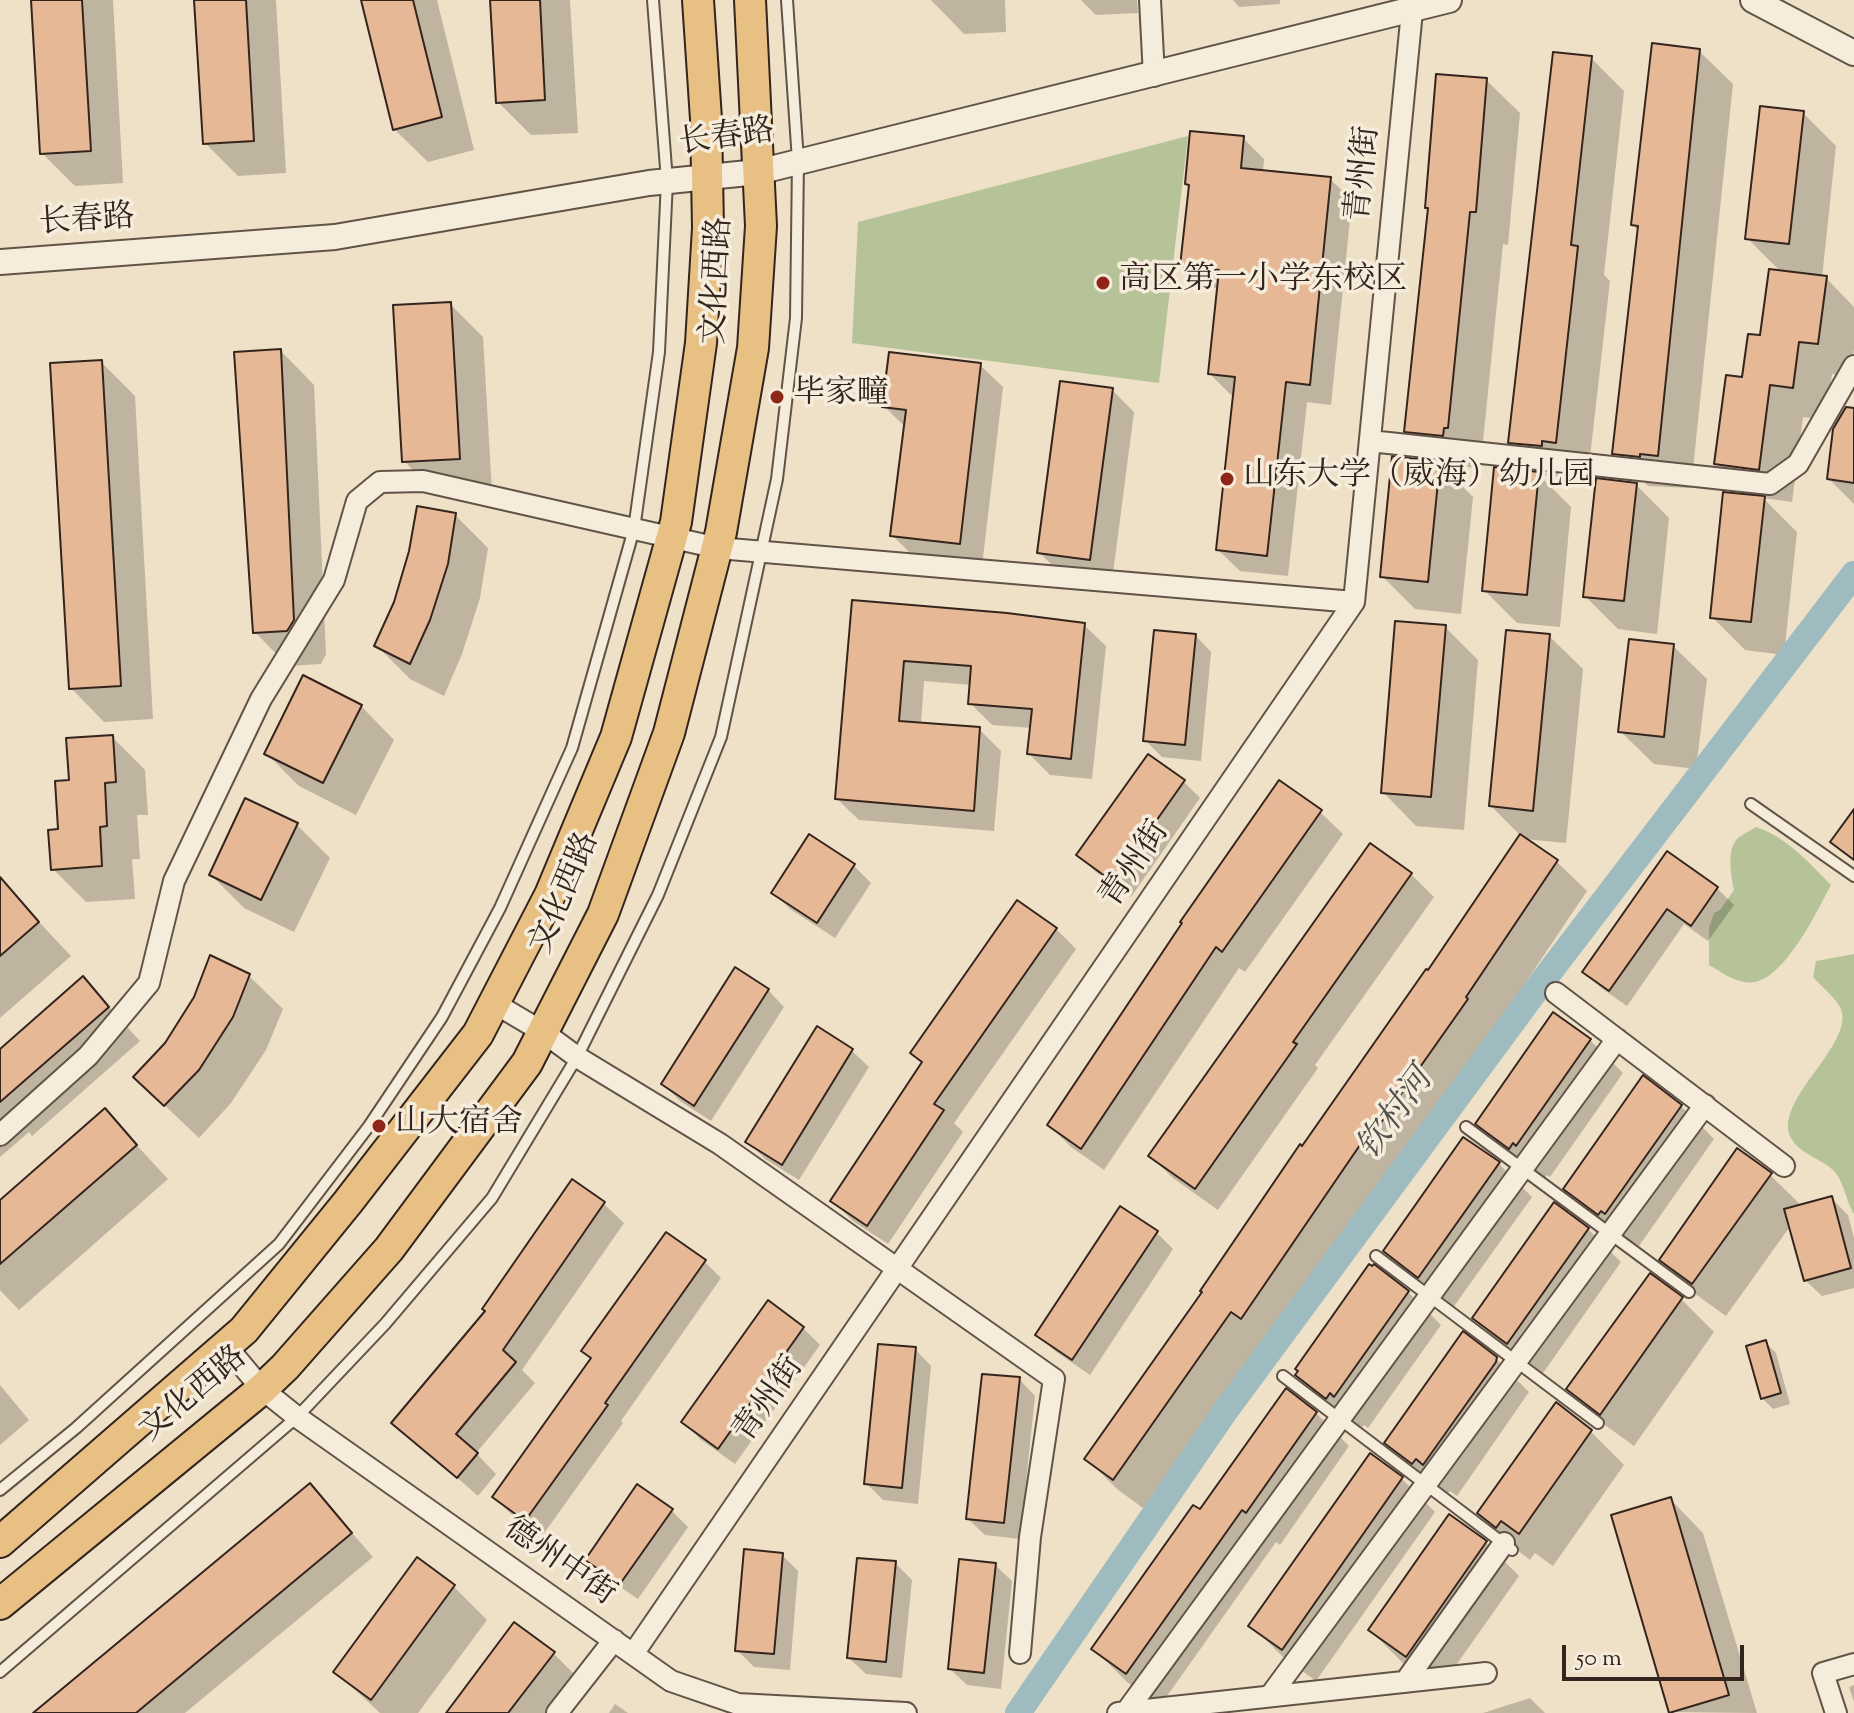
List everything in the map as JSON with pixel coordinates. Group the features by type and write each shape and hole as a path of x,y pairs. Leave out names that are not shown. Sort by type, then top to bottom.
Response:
{"main road":[{"name":"文化西路","path":"0,1542 244,1330 478,1034 550,895 616,737 671,538 701,343 709,176 698,0"},
{"name":"文化西路","path":"0,1604 262,1389 389,1249 527,1063 603,914 669,733 718,548 753,348 761,226 750,0"}],"street":[{"path":"1150,0 1154,76"},
{"name":"长春路","path":"0,262 335,237 667,181 758,172 1154,76 1449,0"},
{"path":"1753,0 1854,53"},
{"name":"青州街","path":"633,1654 1354,602 1412,11"},
{"path":"1370,441 1770,484 1798,464 1854,366"},
{"path":"1,1133 88,1056 149,983 174,881 261,699 334,580 357,501 380,482 423,481 718,548 1354,602"},
{"path":"1556,993 1784,1166"},
{"path":"494,1003 720,1144 1054,1379 1030,1537 1020,1653"},
{"path":"1120,1712 1340,1419 1617,1039"},
{"path":"1270,1696 1705,1105"},
{"name":"德州中街","path":"226,1346 262,1389 297,1417 671,1681 738,1704 906,1713"},
{"path":"1405,1682 1508,1546"},
{"path":"557,1713 614,1640"},
{"path":"1836,1713 1823,1673 1854,1664"},
{"path":"1120,1712 1486,1673"}],"lane":[{"path":"0,1490 76,1428 279,1244 369,1126 442,1017 500,908 572,748 634,529 659,352 667,181 653,0"},
{"path":"0,1672 297,1417 385,1324 492,1198 577,1057 658,895 721,737 777,479 796,318 798,161 787,0"},
{"path":"1751,804 1854,876"},
{"path":"1466,1127 1689,1292"},
{"path":"1376,1256 1598,1423"},
{"path":"1283,1376 1508,1546"}],"green space":[{"path":"1188,136 1159,383 852,343 858,222"},
{"path":"1756,827 1788,844 1831,885 1809,925 1778,968 1755,982 1743,982 1709,965 1709,928 1714,913 1720,910 1734,890 1730,863 1734,843"},
{"path":"1854,954 1854,1214 1837,1174 1793,1142 1788,1121 1793,1106 1827,1055 1842,1023 1839,1005 1813,977 1816,961"}],"building":[{"path":"31,0 82,0 91,151 40,154"},
{"path":"194,0 246,0 254,141 203,144"},
{"path":"361,0 413,0 442,117 393,130"},
{"path":"490,0 540,0 545,100 496,103"},
{"path":"1652,43 1700,49 1658,456 1640,454 1640,457 1612,454 1638,226 1631,225"},
{"path":"1553,52 1592,56 1571,245 1578,246 1556,443 1542,441 1542,446 1508,443"},
{"path":"1436,74 1487,78 1476,212 1470,212 1448,428 1444,428 1443,436 1404,432 1428,208 1425,208"},
{"path":"1760,106 1804,111 1789,244 1745,239"},
{"path":"1190,131 1244,136 1241,168 1331,177 1310,385 1286,382 1267,556 1216,550 1235,377 1208,374 1219,270 1180,266 1189,185 1185,184"},
{"path":"1769,269 1827,276 1818,344 1799,342 1793,388 1770,385 1759,470 1714,464 1726,375 1742,377 1748,334 1760,335"},
{"path":"451,302 460,459 402,462 393,305"},
{"path":"281,349 294,620 287,631 253,633 234,352"},
{"path":"889,352 981,363 960,544 890,536 906,410 882,407"},
{"path":"102,360 121,686 69,689 50,363"},
{"path":"1060,381 1113,388 1090,560 1037,553"},
{"path":"1846,407 1854,408 1854,483 1827,479 1833,429"},
{"path":"1392,456 1440,462 1428,582 1380,577"},
{"path":"1494,467 1539,472 1527,595 1482,591"},
{"path":"1596,478 1637,483 1624,601 1583,597"},
{"path":"1723,492 1765,496 1751,622 1710,618"},
{"path":"417,506 456,513 448,564 430,620 410,664 374,646 394,602 409,551"},
{"path":"852,600 1085,623 1071,759 1027,754 1032,709 968,704 971,666 904,661 899,721 980,727 974,811 835,799"},
{"path":"1395,621 1446,625 1431,797 1381,793"},
{"path":"1154,630 1196,634 1185,745 1143,741"},
{"path":"1506,630 1550,634 1533,811 1489,806"},
{"path":"1629,639 1674,644 1664,737 1618,732"},
{"path":"303,675 362,705 323,783 264,754"},
{"path":"113,735 116,782 105,783 107,826 100,827 102,866 51,870 48,830 58,829 55,781 69,780 66,738"},
{"path":"1148,754 1185,780 1113,882 1076,855"},
{"path":"1279,780 1322,810 1222,952 1216,947 1081,1149 1047,1125 1180,922"},
{"path":"245,798 298,823 261,900 209,875"},
{"path":"1854,809 1854,860 1830,842"},
{"path":"809,834 855,864 817,923 771,893"},
{"path":"1520,834 1558,860 1466,997 1468,999 1363,1148 1360,1145 1241,1319 1231,1312 1113,1480 1084,1459 1202,1292 1300,1144 1302,1146 1428,970"},
{"path":"1370,843 1412,873 1293,1042 1297,1044 1195,1189 1148,1156"},
{"path":"1667,851 1718,887 1691,926 1667,909 1609,991 1582,972"},
{"path":"0,877 39,922 0,956"},
{"path":"1017,900 1057,928 934,1104 944,1110 867,1226 830,1201 922,1062 910,1053"},
{"path":"210,955 250,974 233,1017 199,1070 164,1106 133,1077 165,1043 194,997"},
{"path":"735,967 769,989 694,1106 661,1084"},
{"path":"83,976 109,1007 0,1102 0,1049"},
{"path":"1553,1012 1591,1039 1516,1146 1513,1143 1509,1149 1475,1124"},
{"path":"817,1026 853,1049 782,1165 745,1142"},
{"path":"1643,1075 1682,1105 1605,1214 1601,1211 1598,1215 1563,1189"},
{"path":"105,1108 137,1145 0,1264 0,1200"},
{"path":"1463,1137 1500,1162 1418,1278 1383,1251"},
{"path":"1737,1148 1772,1173 1692,1284 1659,1260"},
{"path":"572,1179 605,1202 503,1350 516,1362 456,1434 478,1453 457,1478 391,1423 485,1311 482,1309"},
{"path":"1832,1196 1851,1268 1804,1281 1784,1209"},
{"path":"1554,1202 1589,1228 1507,1344 1472,1318"},
{"path":"1120,1206 1158,1231 1072,1360 1035,1335"},
{"path":"666,1232 706,1260 525,1521 492,1497 591,1358 581,1351"},
{"path":"1369,1264 1374,1264 1409,1291 1334,1397 1330,1393 1326,1399 1295,1375 1298,1371 1295,1369"},
{"path":"1650,1273 1683,1297 1600,1415 1566,1389"},
{"path":"768,1300 804,1327 718,1449 681,1422"},
{"path":"1463,1331 1497,1357 1496,1362 1423,1465 1416,1459 1412,1464 1384,1443"},
{"path":"1766,1340 1781,1393 1761,1399 1746,1346"},
{"path":"878,1344 916,1347 902,1488 864,1484"},
{"path":"982,1374 1020,1377 1004,1523 966,1519"},
{"path":"1286,1388 1317,1412 1246,1513 1242,1510 1126,1674 1091,1649 1193,1505 1200,1509"},
{"path":"1556,1402 1592,1430 1519,1534 1501,1521 1496,1528 1477,1513"},
{"path":"1370,1453 1403,1477 1282,1650 1248,1626"},
{"path":"310,1483 352,1533 136,1713 33,1713"},
{"path":"637,1484 673,1509 620,1584 585,1560"},
{"path":"1671,1497 1729,1695 1669,1713 1611,1515"},
{"path":"1449,1514 1487,1541 1406,1657 1368,1630"},
{"path":"744,1549 783,1553 774,1654 735,1651"},
{"path":"417,1557 455,1585 371,1700 333,1672"},
{"path":"857,1558 896,1561 886,1662 847,1658"},
{"path":"959,1559 996,1563 984,1673 948,1669"},
{"path":"514,1622 555,1652 508,1713 446,1713"}],"waterway":[{"name":"钦村河","path":"1018,1713 1226,1410 1545,978 1854,574"}],"place":[{"name":"高区第一小学东校区","path":"1103,283"},
{"name":"毕家疃","path":"777,397"},
{"name":"山东大学（威海）幼儿园","path":"1227,479"},
{"name":"山大宿舍","path":"379,1126"}]}
